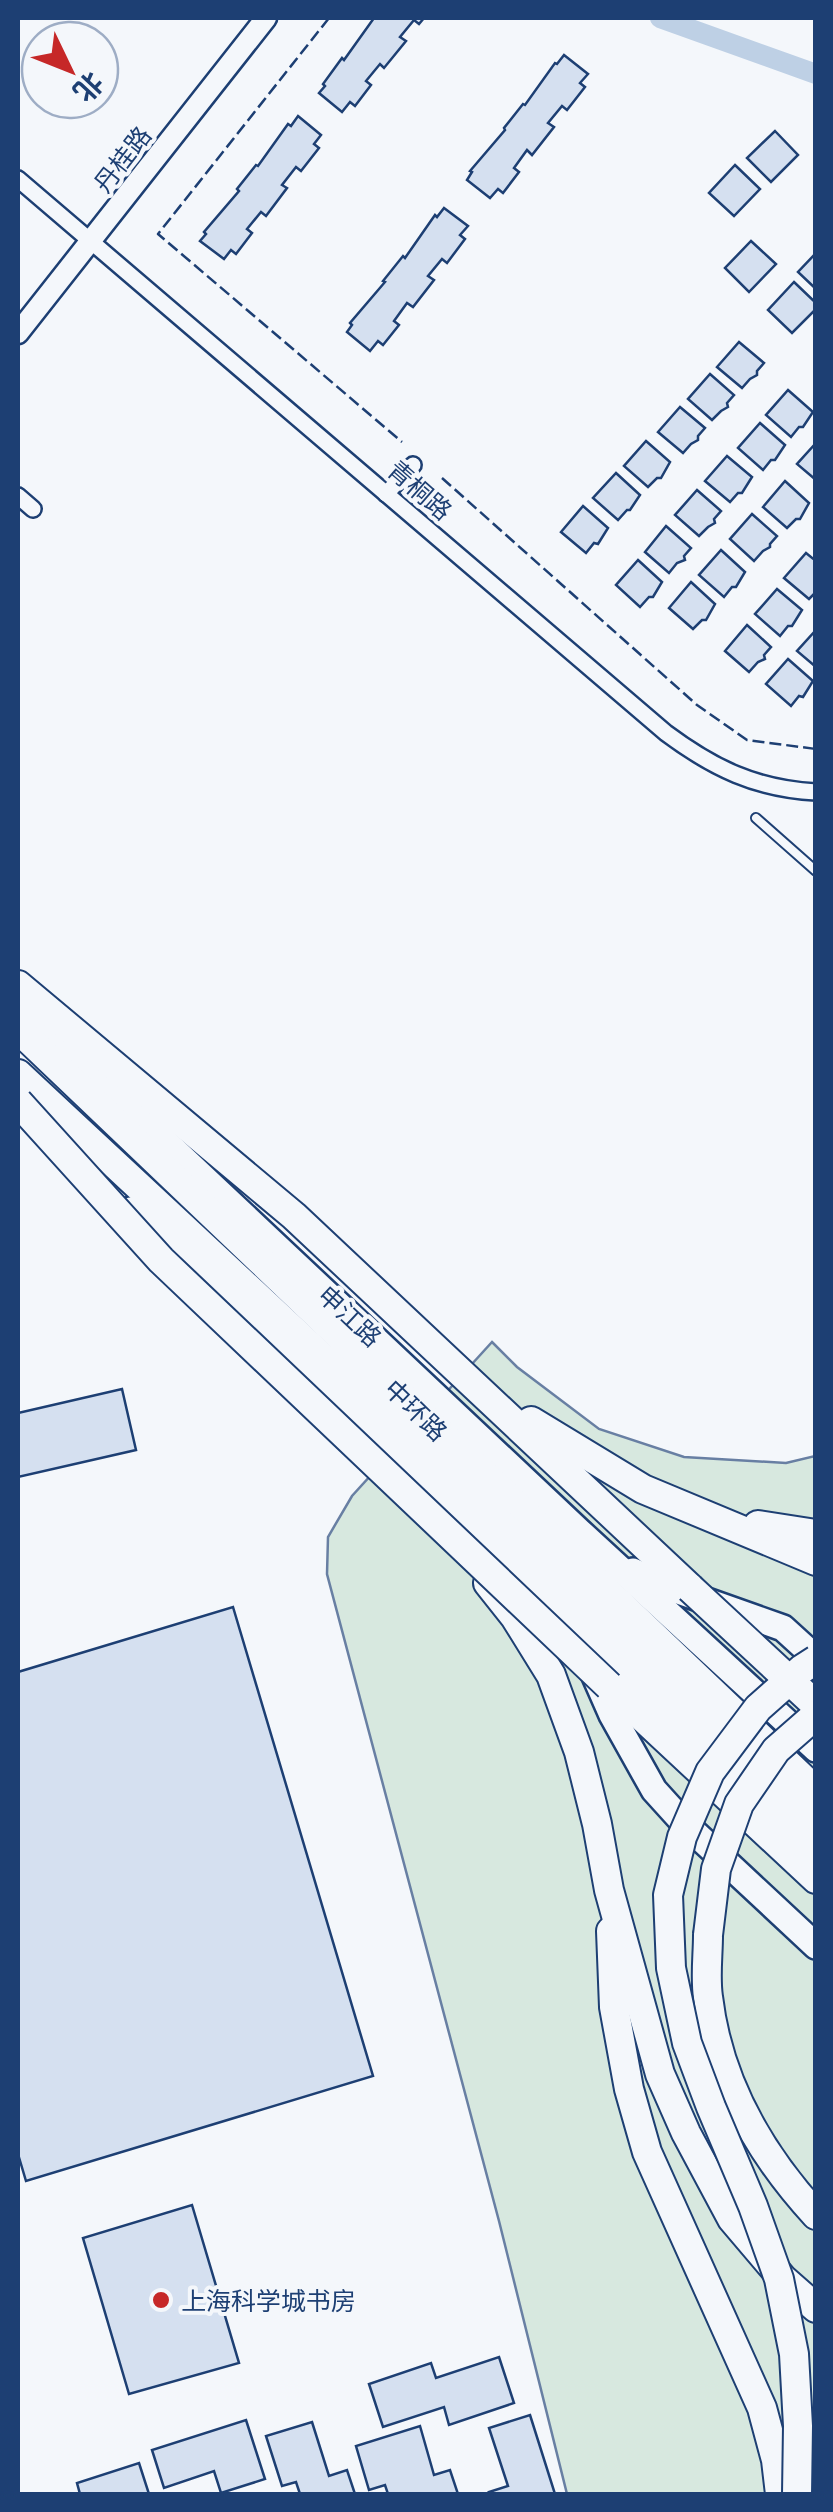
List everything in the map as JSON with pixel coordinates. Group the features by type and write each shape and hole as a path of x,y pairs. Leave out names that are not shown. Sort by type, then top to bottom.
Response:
{"highway":[{"path":"18,985 294,1216 816,1705"},
{"name":"中环路","path":"18,1029 816,1790"},
{"name":"中环路","path":"18,1074 816,1817"},
{"path":"18,1103 161,1260 456,1543 816,1879"},
{"path":"464,1374 532,1422 643,1489 816,1561"},
{"path":"694,1512 816,1534"},
{"path":"456,1543 515,1617 550,1675 579,1752 609,1890 660,2074 686,2133 732,2219 783,2279 816,2308"},
{"path":"797,2494 794,2354 778,2279 753,2206 686,2043 671,1968 668,1895 682,1836 710,1772 758,1708 816,1659"},
{"path":"816,1715 776,1750 740,1804 716,1869 708,1935 707,1994 718,2048 741,2112 770,2160 816,2215"},
{"path":"609,1890 614,2007 629,2089 647,2152 762,2408 776,2460 780,2494"}],"main road":[{"name":"申江路","path":"18,1003 816,1749"},
{"path":"18,1103 816,1850"},
{"path":"579,1530 626,1567 783,1628 816,1659"},
{"path":"572,1624 612,1715 654,1790 682,1822 816,1946"}],"street":[{"name":"丹桂路","path":"18,332 86,236 253,18"},
{"name":"丹桂路","path":"18,312 266,18"},
{"name":"青桐路","path":"18,179 693,753 716,768 745,779 816,792"},
{"path":"386,494 413,465"},
{"path":"18,496 32,508"}],"lane":[{"path":"756,818 816,871"}],"shaded area":[{"path":"492,1342 517,1367 599,1429 684,1457 786,1463 815,1456 815,2494 567,2494 499,2221 327,1574 328,1537 352,1496"}],"building":[{"path":"374,18 424,18 419,24 414,20 400,37 406,41 384,68 380,64 366,81 371,85 355,106 350,102 342,112 319,93"},
{"path":"564,55 588,74 580,83 585,87 567,110 562,106 548,123 554,127 532,155 527,150 514,168 519,172 503,193 498,189 490,198 467,180 470,171"},
{"path":"298,116 321,135 314,144 319,148 301,171 296,167 282,185 287,188 266,216 261,212 247,229 252,233 236,254 231,250 224,259 200,241 204,232"},
{"path":"775,131 798,155 771,182 747,158"},
{"path":"735,165 760,189 734,216 709,193"},
{"path":"444,208 468,226 460,235 465,239 447,263 442,259 428,276 434,280 413,307 407,303 394,321 399,325 383,345 378,341 370,351 347,332 350,323"},
{"path":"751,241 776,264 749,292 725,268"},
{"path":"816,253 816,289 798,272"},
{"path":"794,282 816,303 816,309 792,333 768,310"},
{"path":"739,342 764,363 742,388 717,367"},
{"path":"710,374 734,395 728,407 712,420 688,399"},
{"path":"788,390 813,412 791,437 766,415"},
{"path":"680,407 705,428 683,453 658,432"},
{"path":"760,423 785,445 763,470 738,448"},
{"path":"646,441 670,462 661,478 648,487 624,466"},
{"path":"816,443 816,480 797,464"},
{"path":"727,456 752,477 742,493 730,502 705,481"},
{"path":"616,473 640,495 618,520 593,498"},
{"path":"785,481 809,503 800,519 787,528 763,507"},
{"path":"697,490 721,511 715,523 699,536 675,515"},
{"path":"583,506 608,528 598,544 594,543 586,553 561,532"},
{"path":"752,514 777,536 754,561 730,539"},
{"path":"666,526 691,548 685,560 669,573 645,552"},
{"path":"721,550 745,572 724,597 699,575"},
{"path":"806,553 816,561 816,592 809,599 784,578"},
{"path":"638,560 662,582 653,597 640,607 616,585"},
{"path":"691,582 715,604 706,620 693,629 669,608"},
{"path":"777,589 802,610 780,636 755,614"},
{"path":"747,625 771,647 765,659 749,672 725,651"},
{"path":"816,630 816,667 797,651"},
{"path":"788,659 813,681 803,697 799,696 791,706 766,684"},
{"path":"122,1389 136,1450 18,1477 18,1413"},
{"path":"233,1607 373,2076 26,2181 18,2154 18,1672"},
{"name":"上海科学城书房","path":"192,2205 239,2363 129,2394 83,2238"},
{"path":"499,2357 514,2403 449,2425 444,2407 383,2427 369,2384 431,2363 436,2378"},
{"path":"530,2415 555,2494 490,2494 508,2486 489,2428"},
{"path":"246,2420 265,2479 221,2493 214,2471 164,2488 152,2450"},
{"path":"312,2422 329,2476 347,2470 355,2494 300,2494 296,2482 282,2486 266,2436"},
{"path":"420,2426 434,2475 450,2470 458,2494 388,2494 385,2485 369,2490 356,2446"},
{"path":"139,2463 149,2494 80,2494 77,2483"}],"waterway":[{"path":"660,18 816,74"}],"fence":[{"path":"329,18 158,234 402,442"},
{"path":"442,478 697,705 747,740 816,749"}],"place":[{"name":"上海科学城书房","path":"161,2300"}]}
